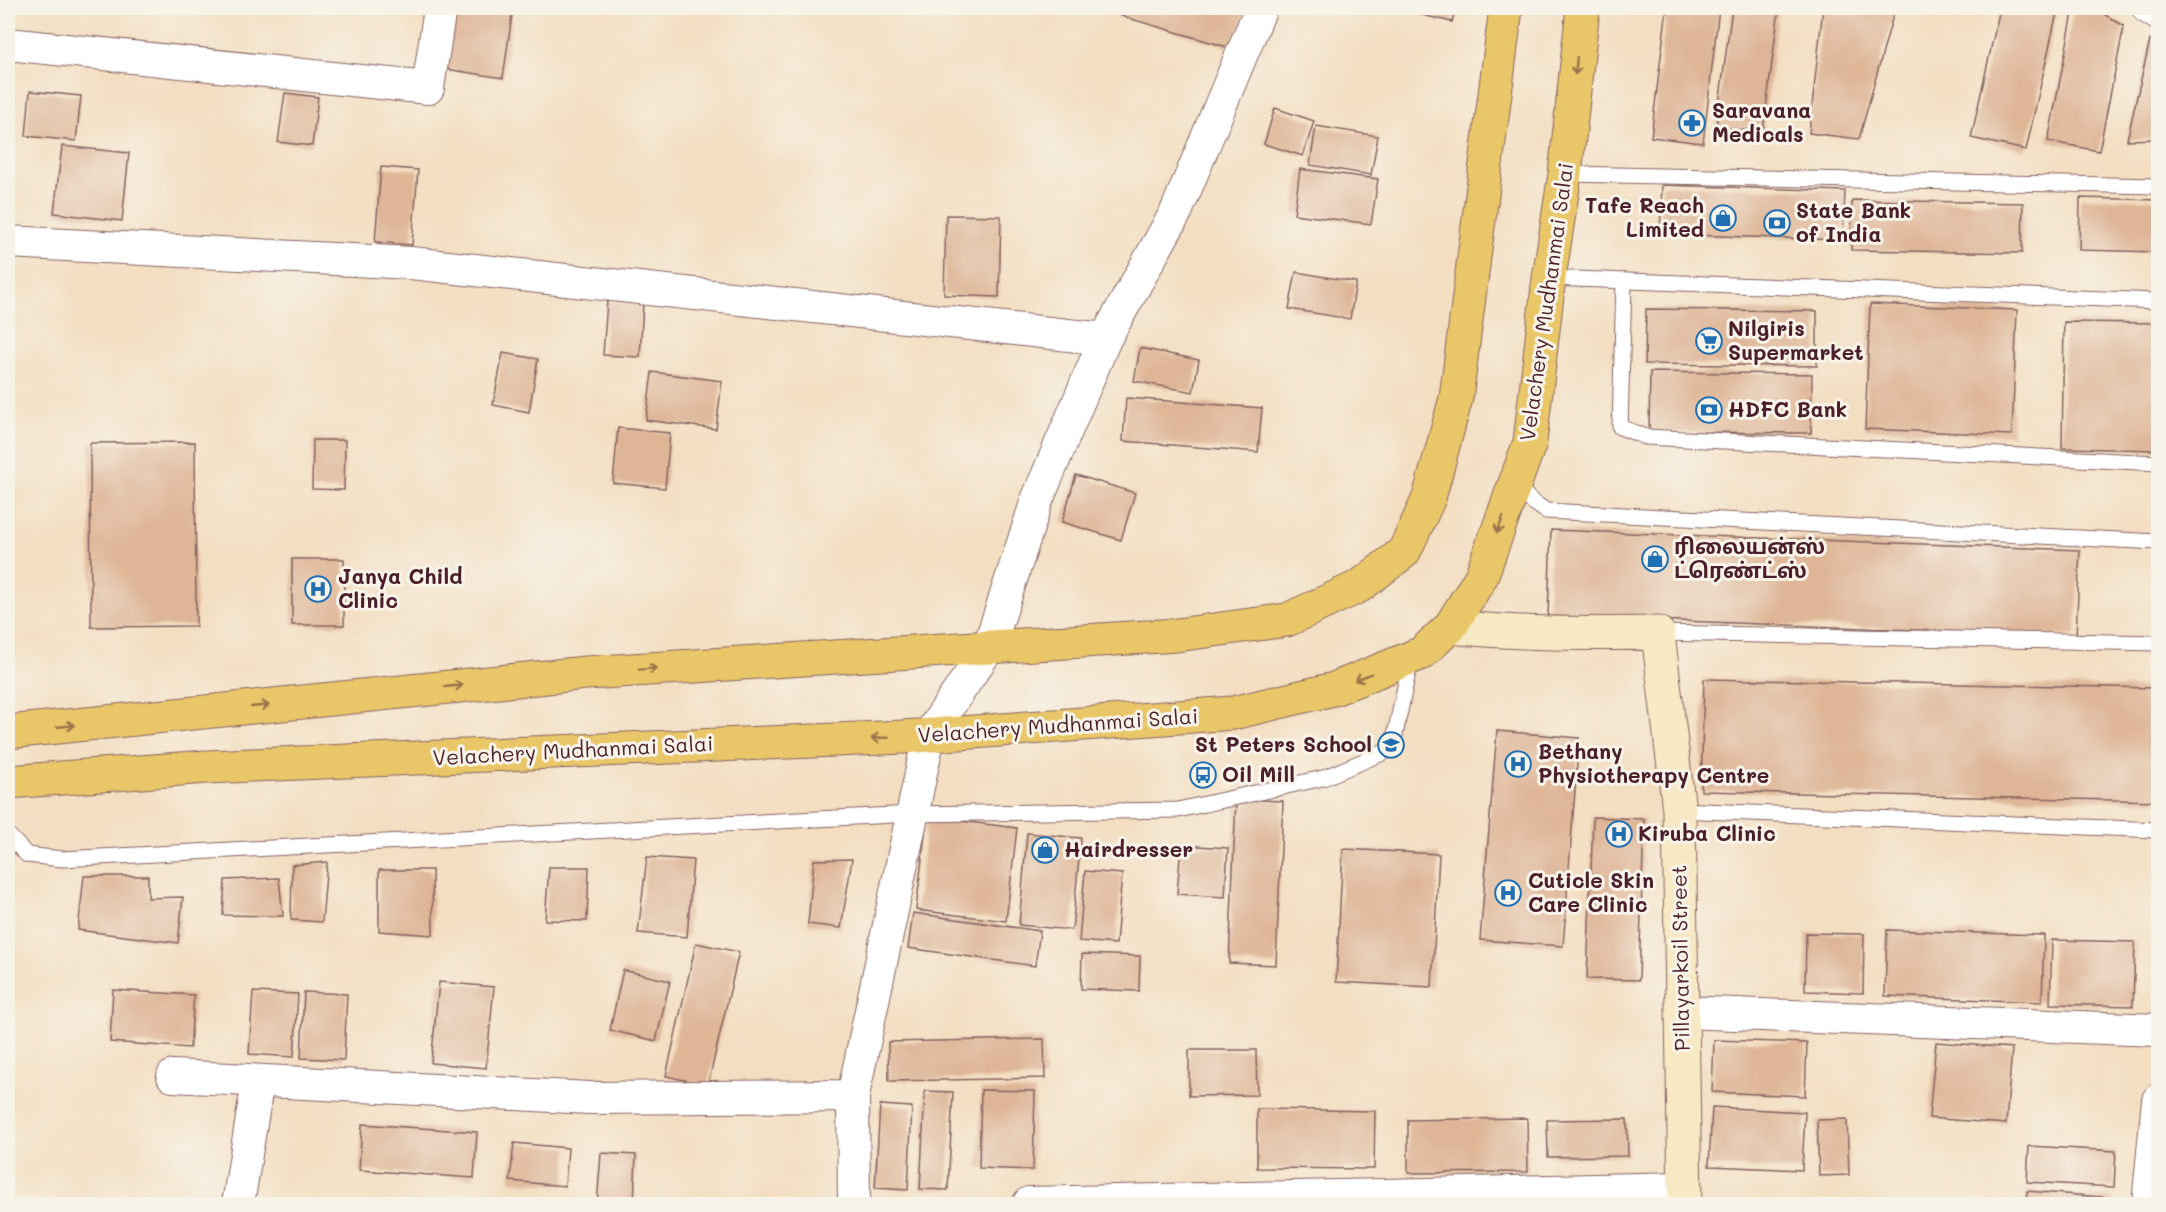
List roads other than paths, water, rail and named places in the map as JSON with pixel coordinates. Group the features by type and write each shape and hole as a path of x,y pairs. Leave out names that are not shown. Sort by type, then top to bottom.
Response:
{"main road":[{"path":"8,732 586,673 1177,635 1287,620 1360,586 1404,552 1429,498 1456,398 1506,8"},
{"name":"Velachery Mudhanmai Salai","path":"8,782 207,767 928,735 1233,713 1334,689 1422,653 1450,627 1482,577 1530,442 1549,278 1565,174 1583,8"}],"street":[{"path":"8,44 428,88 440,8"},
{"path":"854,1204 853,1096 928,735 989,647 1037,500 1105,339 1176,212 1261,8"},
{"path":"2148,8 2158,14"},
{"path":"8,242 411,263 1105,339"},
{"path":"1450,627 1496,632 1658,633"},
{"name":"Pillayarkoil Street","path":"1658,633 1679,810 1685,1196"},
{"path":"1682,1012 2158,1030"},
{"path":"173,1076 589,1098 853,1096"},
{"path":"237,1204 258,1081"},
{"path":"2148,1204 2158,1100"},
{"path":"1029,1203 1685,1196"}],"lane":[{"path":"1565,174 2158,186"},
{"path":"1549,278 2158,301"},
{"path":"1624,281 1620,427 1646,437 2158,463"},
{"path":"1515,484 1530,500 1546,511 2158,542"},
{"path":"1658,633 2158,643"},
{"path":"8,835 27,855 63,859 912,814 1178,810 1323,778 1392,749 1412,657"},
{"path":"1679,810 2158,830"}],"place":[{"name":"Saravana Medicals","path":"1692,123"},
{"name":"Tafe Reach Limited","path":"1723,218"},
{"name":"State Bank of India","path":"1777,223"},
{"name":"Nilgiris Supermarket","path":"1709,341"},
{"name":"HDFC Bank","path":"1709,410"},
{"name":"ரிலையன்ஸ் ட்ரெண்ட்ஸ்","path":"1655,559"},
{"name":"Janya Child Clinic","path":"318,589"},
{"name":"St Peters School","path":"1391,745"},
{"name":"Bethany Physiotherapy Centre","path":"1518,764"},
{"name":"Oil Mill","path":"1203,775"},
{"name":"Kiruba Clinic","path":"1619,834"},
{"name":"Hairdresser","path":"1045,850"},
{"name":"Cuticle Skin Care Clinic","path":"1508,893"}]}
